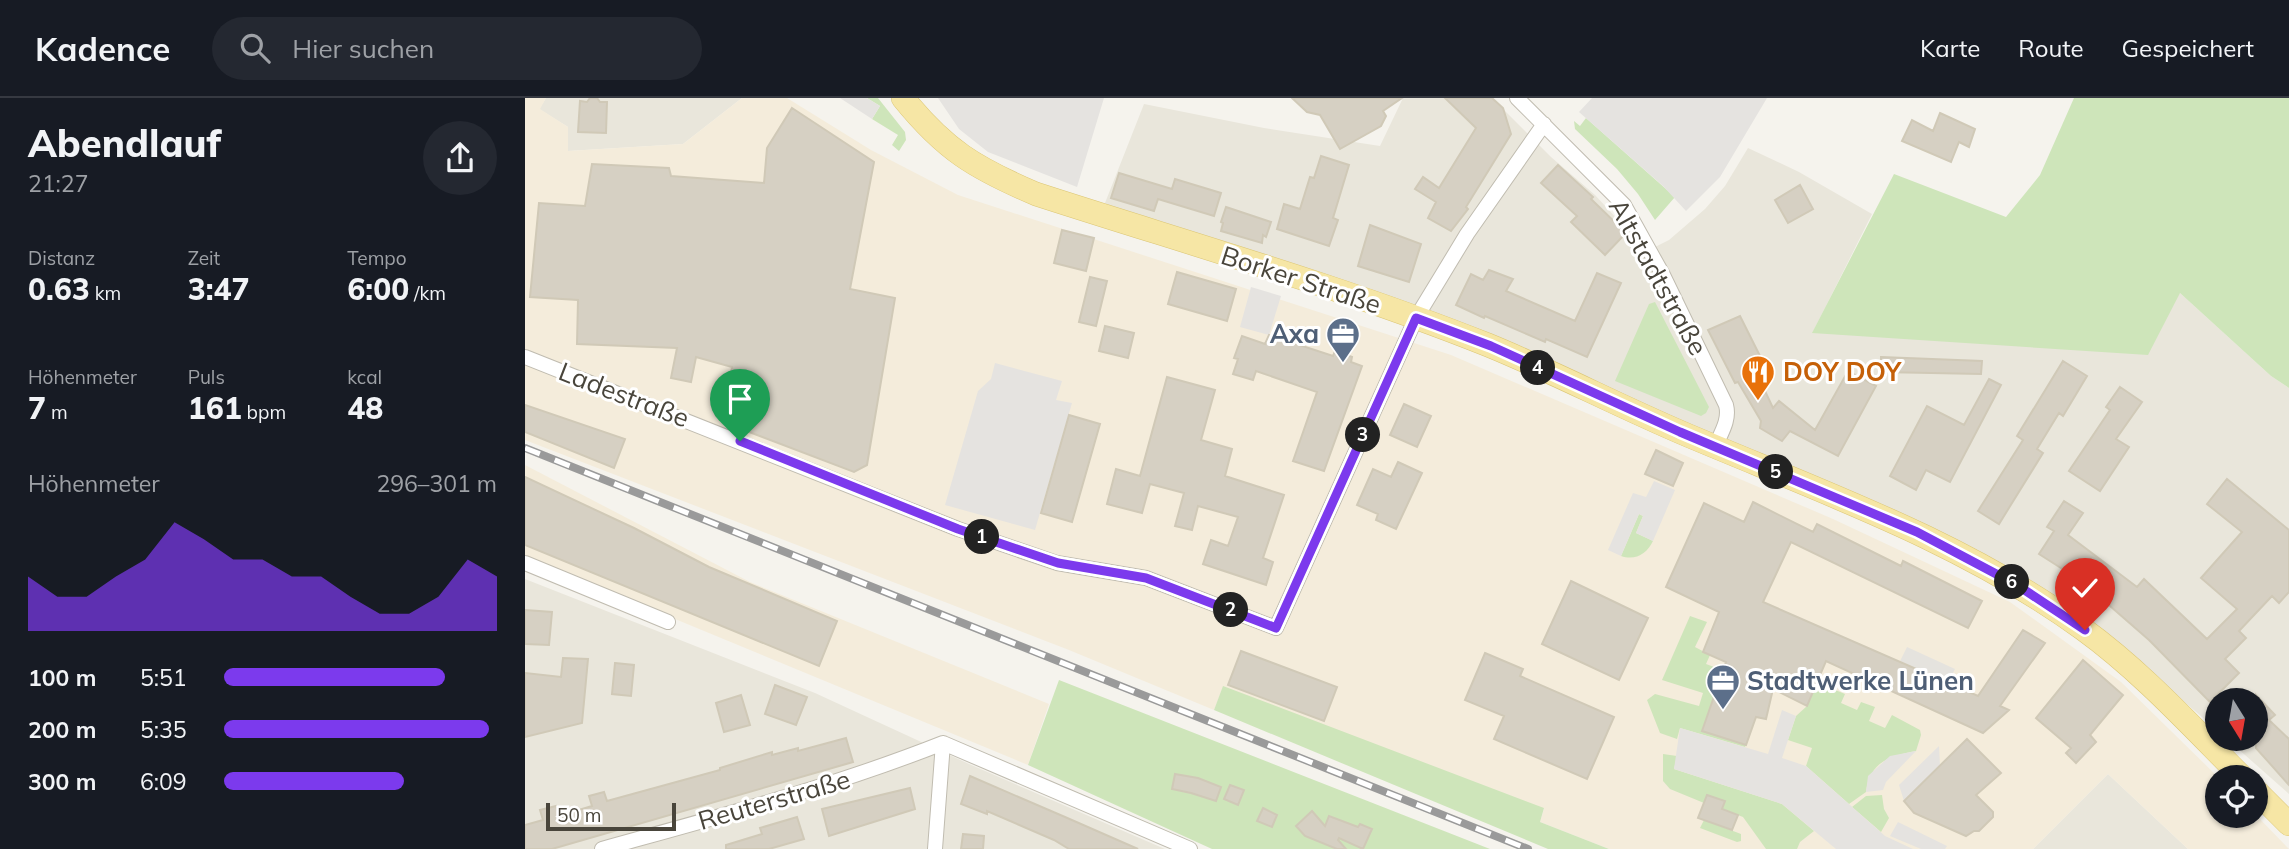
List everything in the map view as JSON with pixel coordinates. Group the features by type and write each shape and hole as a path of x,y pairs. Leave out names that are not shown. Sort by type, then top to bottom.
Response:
{"main road":[{"name":"Borker Straße","path":"903,98 936,135 960,156 995,176 1036,194 1416,318 1491,346 1715,447 1917,532 2017,585 2085,630 2229,765"},
{"path":"2268,803 2289,824"}],"street":[{"name":"Altstadtstraße","path":"1517,98 1624,205 1663,275 1726,405 1728,413 1715,447"},
{"path":"1416,318 1467,234 1544,124"},
{"name":"Ladestraße","path":"525,356 958,529 1058,563 1146,578 1276,628 1416,318"},
{"path":"525,563 668,622"},
{"path":"936,849 943,743 1190,849"},
{"name":"Reuterstraße","path":"602,849 799,794 943,743"}],"shaded area":[{"path":"525,98 546,98 540,109 568,127 568,151 683,144 742,98 787,98 871,150 958,195 1451,355 1833,519 2010,602 2121,682 2206,765 2205,828 2268,827 2289,849 2188,849 2108,774 2033,849 1609,849 1540,822 1544,809 1223,687 1214,710 1069,650 525,440"},
{"path":"546,98 742,98 683,144 568,151 568,127 539,109"},
{"path":"840,98 867,98 880,106 872,119"},
{"path":"938,98 1104,98 1077,187 988,152 959,129"},
{"path":"1403,98 1492,98 1551,157 1595,195 1632,235 1653,248 1669,240 1705,209 1725,186 1748,148 1799,172 1872,214 1813,332 2180,293 2271,376 2289,388 2289,794 2268,775 2268,765 2256,765 2241,751 2268,751 2268,688 2205,688 2205,720 2075,617 1704,436 1167,238 1105,203 1144,104 1264,128 1380,146"},
{"path":"1592,98 1767,98 1720,177 1686,211 1663,186 1579,112"},
{"path":"1251,287 1281,296 1269,335 1240,327"},
{"path":"995,363 1062,381 1056,400 1072,403 1035,530 945,505 978,391 991,379"},
{"path":"525,465 750,582 1049,704 1028,765 525,557"},
{"path":"1654,481 1675,490 1653,541 1636,533 1643,516 1639,514 1621,556 1608,550 1633,493 1646,497"},
{"path":"525,579 815,693 969,764 1165,849 525,849"},
{"path":"1907,647 1955,669 1948,683 1900,661"},
{"path":"1782,710 1796,716 1782,758 1806,766 1885,836 1913,849 1836,849 1782,804 1674,769 1680,728 1768,754"},
{"path":"1939,746 1940,766 1904,801 1899,785"},
{"path":"1916,751 1886,782 1883,790 1866,792 1868,776 1890,756"},
{"path":"2108,774 2188,849 2033,849"},
{"path":"1898,822 1947,846 1945,849 1921,849 1890,836"}],"green space":[{"path":"867,98 878,98 905,132 906,140 899,151 892,145 898,135 872,119 880,106"},
{"path":"2074,98 2289,98 2289,388 2271,376 2180,293 2148,355 1812,333 1894,174 2006,217 2040,175"},
{"path":"1586,118 1675,197 1655,220 1617,169 1575,129 1574,121 1580,126"},
{"path":"1655,302 1709,407 1701,416 1615,381 1649,304"},
{"path":"1639,514 1643,516 1636,533 1653,541 1640,555 1631,558 1621,556"},
{"path":"1690,616 1707,622 1695,647 1710,655 1706,664 1749,680 1719,682 1702,730 1746,745 1745,747 1680,728 1677,739 1660,733 1647,700 1655,694 1699,706 1703,693 1662,680"},
{"path":"1820,677 1828,682 1828,687 1845,694 1841,703 1857,710 1861,702 1875,707 1869,721 1885,728 1892,715 1920,730 1916,751 1882,762 1872,774 1866,792 1849,804 1806,766 1812,748 1788,740 1796,716 1807,706"},
{"path":"1059,680 1490,849 1212,849 1028,765"},
{"path":"1223,686 1544,808 1540,822 1609,849 1548,849 1214,710"},
{"path":"1663,754 1677,756 1674,769 1782,804 1814,831 1800,842 1797,849 1766,849 1743,817 1722,809 1724,802 1704,803 1670,789 1663,781"},
{"path":"1882,795 1884,809 1889,818 1881,832 1852,807 1866,796"},
{"path":"1704,820 1741,834 1741,841 1737,842 1700,828"}],"building":[{"path":"590,98 607,102 606,133 578,132 580,101 587,102"},
{"path":"1292,98 1402,98 1383,111 1386,116 1381,126 1340,149 1320,115 1307,112"},
{"path":"1445,98 1492,98 1503,108 1511,134 1466,207 1468,209 1451,231 1428,218 1436,202 1415,189 1423,177 1439,188 1476,128"},
{"path":"792,108 874,162 850,289 895,298 867,465 854,472 723,422 732,367 696,357 691,382 671,378 677,348 577,344 578,300 530,297 539,203 585,206 592,164 669,168 671,176 764,183 767,148"},
{"path":"1940,113 1975,129 1969,147 1959,142 1951,162 1902,141 1912,120 1933,131"},
{"path":"1321,156 1349,165 1333,218 1338,220 1329,246 1277,229 1284,204 1300,209 1310,177 1314,178"},
{"path":"1558,165 1593,197 1591,199 1626,233 1605,255 1571,222 1577,216 1541,183"},
{"path":"1119,173 1172,189 1175,179 1221,193 1214,216 1158,199 1154,211 1111,198"},
{"path":"1800,185 1813,209 1788,223 1775,200"},
{"path":"1226,207 1271,222 1266,237 1263,235 1262,243 1221,231"},
{"path":"1370,225 1421,244 1409,282 1358,266"},
{"path":"1062,230 1094,238 1086,271 1054,263"},
{"path":"1489,270 1513,279 1506,291 1575,321 1597,273 1621,283 1587,357 1456,305 1471,274 1483,280"},
{"path":"1177,272 1236,289 1227,321 1168,304"},
{"path":"1090,277 1107,281 1096,326 1079,322"},
{"path":"1740,316 1766,368 1756,372 1773,408 1779,401 1815,430 1848,371 1876,386 1838,456 1790,431 1782,441 1760,428 1761,421 1738,382 1735,383 1708,330"},
{"path":"1105,326 1134,333 1128,358 1099,351"},
{"path":"1269,335 1333,356 1335,351 1352,357 1351,362 1362,366 1324,471 1293,461 1317,392 1256,371 1253,380 1233,374 1238,359 1234,358 1242,336 1265,344"},
{"path":"1881,357 1982,361 1981,374 1881,372"},
{"path":"2063,361 2087,376 2063,416 2059,413 2037,449 2043,453 1999,524 1978,511 2023,440 2017,436"},
{"path":"1167,377 1215,390 1201,440 1232,449 1225,476 1284,495 1263,558 1273,562 1266,585 1203,564 1211,540 1228,546 1238,517 1198,506 1192,530 1175,526 1184,493 1150,484 1142,513 1107,504 1116,469 1140,476"},
{"path":"1989,379 2001,385 1950,482 1926,470 1916,490 1890,476 1927,406 1964,425"},
{"path":"2120,387 2142,402 2116,439 2129,447 2100,491 2069,471 2110,410 2106,407"},
{"path":"1404,404 1431,416 1417,447 1390,435"},
{"path":"525,405 625,439 614,468 525,432"},
{"path":"1069,415 1100,424 1072,522 1041,513"},
{"path":"1656,450 1683,463 1673,486 1645,474"},
{"path":"1398,462 1422,473 1396,529 1376,520 1378,514 1357,505 1373,469 1391,477"},
{"path":"525,477 709,567 837,621 819,666 525,545"},
{"path":"2227,479 2289,530 2289,592 2279,603 2272,596 2239,631 2246,638 2225,659 2239,673 2224,688 2205,688 2205,697 2149,640 2110,606 2075,577 2039,554 2054,531 2047,527 2064,501 2083,513 2068,535 2137,587 2144,579 2207,639 2237,609 2201,578 2242,532 2207,504"},
{"path":"1753,502 1813,532 1817,524 1901,566 1903,561 1982,601 1968,628 1791,542 1763,602 1978,696 2023,630 2045,643 2000,706 2009,710 1983,733 1826,661 1807,706 1773,689 1766,719 1756,717 1746,745 1702,731 1726,662 1703,652 1719,612 1666,587 1704,503 1744,522"},
{"path":"1571,581 1648,618 1619,680 1542,644"},
{"path":"525,610 552,612 549,645 525,644"},
{"path":"1241,651 1337,687 1324,721 1228,685"},
{"path":"1485,653 1523,669 1520,676 1614,717 1587,779 1494,739 1504,716 1465,700"},
{"path":"563,658 588,659 582,723 525,737 525,673 561,677"},
{"path":"2083,660 2123,695 2090,735 2096,742 2076,763 2066,753 2071,748 2036,718"},
{"path":"615,663 634,665 631,696 612,694"},
{"path":"775,685 807,697 796,725 765,714"},
{"path":"741,695 750,725 724,732 716,703"},
{"path":"2268,708 2275,715 2269,720 2289,739 2289,785 2259,751 2268,751"},
{"path":"846,738 853,762 552,849 525,849 525,825 543,820 540,810 556,806 559,816 592,806 589,796 604,792 607,801 720,770 772,752 772,755 798,748 798,751"},
{"path":"1967,739 2001,773 1976,795 1993,812 1993,817 1979,831 1966,836 1914,813 1904,801"},
{"path":"1175,774 1198,778 1221,787 1216,801 1172,789"},
{"path":"970,776 1138,849 1069,849 987,811 987,814 961,804"},
{"path":"1230,785 1244,790 1238,805 1224,799"},
{"path":"910,788 915,809 829,836 822,809"},
{"path":"1707,795 1725,801 1722,809 1738,815 1732,830 1698,818"},
{"path":"1263,808 1277,815 1272,827 1257,821"},
{"path":"1312,811 1325,826 1329,816 1358,827 1360,824 1372,829 1363,849 1339,838 1346,849 1337,849 1305,836 1296,826"},
{"path":"797,817 804,839 769,849 726,849 726,845 762,834 760,828"},
{"path":"963,834 984,836 983,849 961,849"}],"railway":[{"path":"525,448 1528,849"}],"place":[{"name":"Axa","path":"1343,364"},
{"name":"DOY DOY","path":"1758,402"},
{"name":"Stadtwerke Lünen","path":"1723,711"}],"route":[{"path":"740,441 958,529 1058,563 1146,578 1276,628 1416,318 1491,346 1680,432 1917,532 2017,585 2085,630"}]}
